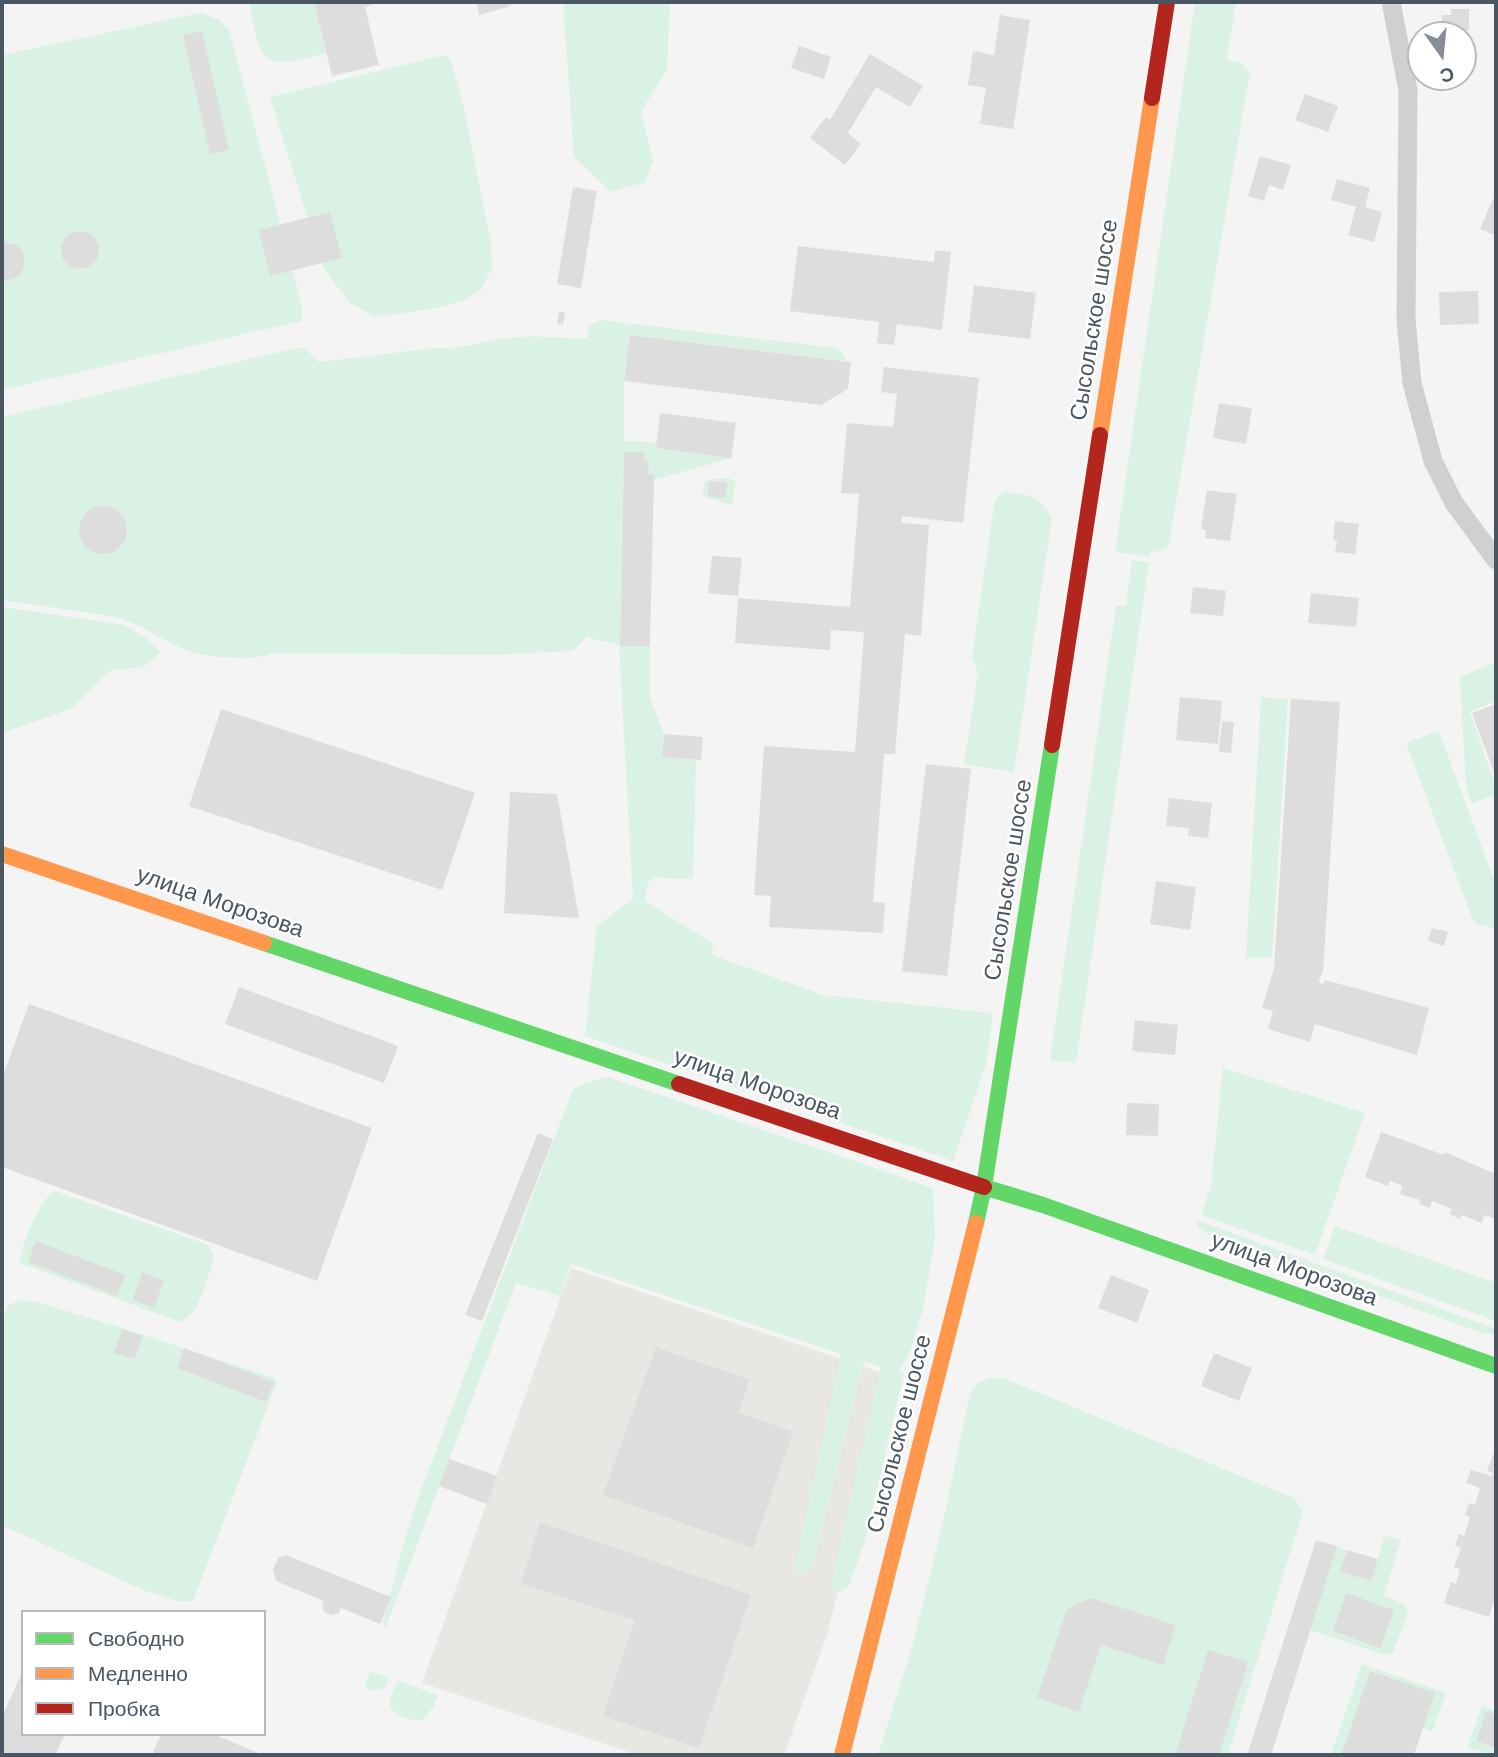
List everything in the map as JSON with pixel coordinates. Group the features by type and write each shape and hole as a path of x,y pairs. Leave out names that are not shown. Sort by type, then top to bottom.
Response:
{"main road":[{"name":"Сысольское шоссе","path":"842,1755 948,1339 984,1186 1167,2"},
{"name":"улица Морозова","path":"2,854 1055,1209 1496,1365"}],"street":[{"path":"1391,2 1408,90 1406,320 1412,383 1433,461 1454,503 1496,560"}],"shaded area":[{"path":"571,1268 891,1376 827,1635 784,1755 638,1755 422,1683"}],"green space":[{"path":"249,2 314,2 326,53 289,61 268,58 257,39"},
{"path":"563,2 670,2 667,70 641,111 653,160 645,182 611,192 574,157"},
{"path":"1195,2 1236,2 1227,60 1242,63 1250,72 1169,543 1166,549 1158,552 1151,550 1150,557 1115,552"},
{"path":"200,13 218,19 229,30 299,294 303,312 301,321 2,390 2,55"},
{"path":"445,55 451,61 463,103 491,244 492,268 481,290 465,300 437,308 376,317 350,303 323,268 270,97"},
{"path":"600,320 836,348 844,355 846,361 630,335 624,381 624,441 655,442 656,448 731,458 654,480 648,474 649,462 644,461 645,452 624,452 620,645 650,646 650,697 664,734 662,757 696,760 693,879 654,878 648,882 645,901 712,943 713,950 710,952 715,956 823,995 993,1013 986,1064 953,1161 585,1036 597,926 633,899 619,645 587,636 573,651 492,655 272,653 265,656 230,658 188,651 133,623 114,617 2,600 2,417 297,348 306,349 319,362 455,347 516,337 588,338 589,326"},
{"path":"728,478 735,481 732,505 703,496 707,480"},
{"path":"1004,492 1038,500 1052,518 1014,772 964,764 978,673 972,656 995,499"},
{"path":"1132,560 1149,562 1076,1063 1050,1060 1116,606 1126,606"},
{"path":"2,607 125,625 147,639 161,653 143,667 109,671 71,709 7,731 2,729"},
{"path":"1496,662 1496,701 1470,712 1496,795 1472,803 1466,788 1460,677"},
{"path":"1261,697 1288,699 1272,958 1246,958"},
{"path":"1439,731 1496,886 1496,929 1477,924 1473,920 1406,743"},
{"path":"1223,1068 1365,1113 1315,1255 1201,1215 1211,1186"},
{"path":"608,1077 933,1188 935,1238 923,1309 909,1355 899,1371 904,1373 865,1541 848,1587 842,1592 834,1590 831,1585 881,1367 864,1361 813,1565 809,1573 794,1571 841,1354 571,1264 560,1296 516,1283 386,1627 383,1621 419,1495 573,1089"},
{"path":"55,1191 206,1244 214,1257 202,1294 187,1318 180,1322 20,1263 32,1223 43,1203"},
{"path":"1196,1220 1496,1329 1496,1334 1485,1334 1208,1234 1199,1229"},
{"path":"1335,1226 1496,1283 1496,1321 1323,1259"},
{"path":"21,1300 37,1302 119,1327 274,1378 277,1382 193,1601 177,1601 143,1590 2,1525 2,1324 8,1305"},
{"path":"989,1378 1003,1378 1294,1498 1303,1511 1228,1755 878,1755 912,1647 943,1522 970,1393 978,1383"},
{"path":"1390,1536 1401,1540 1384,1596 1404,1604 1408,1614 1393,1653 1385,1655 1310,1630 1337,1546 1347,1550 1341,1572 1371,1581 1384,1538"},
{"path":"1362,1664 1446,1693 1432,1732 1423,1728 1434,1693 1370,1671 1341,1755 1331,1755"},
{"path":"370,1671 389,1678 385,1688 369,1691 365,1685"},
{"path":"398,1681 438,1695 434,1706 423,1720 413,1720 394,1712 390,1703"},
{"path":"1482,1706 1496,1711 1496,1755 1467,1748"}],"building":[{"path":"314,2 382,2 365,7 379,65 332,76"},
{"path":"476,2 510,2 511,6 479,15"},
{"path":"1451,9 1469,9 1469,21 1442,21 1442,15 1451,15"},
{"path":"1000,15 1030,20 1013,129 980,124 986,88 968,85 973,51 994,55"},
{"path":"202,31 229,150 210,154 183,35"},
{"path":"799,46 831,57 824,79 791,68"},
{"path":"870,54 923,86 910,107 876,87 848,133 861,144 845,165 810,138 826,117 830,120"},
{"path":"1305,94 1338,106 1328,132 1295,120"},
{"path":"1260,156 1291,165 1283,190 1269,185 1264,201 1248,196"},
{"path":"1337,179 1370,188 1365,207 1382,212 1374,242 1348,235 1356,207 1331,200"},
{"path":"573,187 597,191 581,288 557,284"},
{"path":"1496,192 1496,236 1480,229"},
{"path":"330,212 342,258 270,276 259,230"},
{"path":"80,231 94,236 99,250 94,264 80,269 66,264 61,250 66,236"},
{"path":"4,242 17,245 22,250 25,263 21,274 5,281 2,280"},
{"path":"798,246 934,262 935,250 951,252 942,330 897,324 894,345 877,343 879,322 790,311"},
{"path":"974,285 1036,293 1030,339 968,332"},
{"path":"1478,291 1479,324 1440,325 1439,292"},
{"path":"559,312 565,312 563,325 557,324"},
{"path":"630,335 851,362 848,389 821,405 624,381"},
{"path":"884,367 979,378 963,523 902,516 901,523 929,525 921,636 905,634 895,754 884,754 873,902 885,903 883,933 769,927 771,896 754,895 764,746 855,752 864,632 831,630 830,650 735,643 738,598 850,607 859,494 841,493 847,423 893,427 897,394 881,392"},
{"path":"1219,403 1252,408 1246,444 1213,438"},
{"path":"660,413 736,423 731,458 656,448"},
{"path":"624,452 645,452 644,461 649,461 648,474 654,474 650,646 620,646"},
{"path":"709,481 727,483 725,498 708,496"},
{"path":"1207,490 1237,494 1230,541 1205,538 1206,530 1201,529"},
{"path":"103,506 120,513 127,530 120,547 103,554 86,547 79,530 86,513"},
{"path":"1335,521 1359,524 1355,554 1335,552"},
{"path":"712,556 742,558 738,596 708,593"},
{"path":"1193,587 1226,591 1223,616 1190,613"},
{"path":"1311,593 1359,598 1356,627 1308,623"},
{"path":"1180,697 1222,701 1218,744 1176,740"},
{"path":"1291,699 1340,702 1323,972 1318,982 1323,984 1325,980 1429,1008 1417,1055 1315,1024 1310,1042 1268,1029 1273,1011 1262,1008 1274,969"},
{"path":"1496,704 1496,778 1472,713"},
{"path":"221,709 475,793 442,890 189,806"},
{"path":"1222,721 1234,722 1231,753 1219,752"},
{"path":"664,734 703,737 701,760 662,757"},
{"path":"926,764 971,769 947,976 902,971"},
{"path":"510,792 557,794 579,918 504,913"},
{"path":"1169,798 1212,803 1208,838 1188,836 1189,828 1166,826"},
{"path":"1156,881 1196,887 1190,930 1150,924"},
{"path":"1432,928 1448,932 1444,946 1428,941"},
{"path":"239,987 398,1046 384,1083 225,1024"},
{"path":"29,1004 372,1128 317,1281 2,1167 2,1078"},
{"path":"1135,1020 1178,1025 1175,1055 1132,1051"},
{"path":"1127,1103 1159,1104 1158,1136 1126,1135"},
{"path":"1381,1132 1444,1155 1445,1152 1496,1174 1496,1219 1484,1215 1482,1223 1462,1215 1460,1219 1449,1214 1452,1209 1432,1201 1430,1208 1419,1204 1420,1200 1400,1194 1403,1186 1390,1181 1388,1186 1365,1177"},
{"path":"538,1133 553,1139 482,1321 465,1315"},
{"path":"36,1241 125,1275 117,1296 28,1262"},
{"path":"142,1272 164,1280 154,1308 133,1300"},
{"path":"1111,1275 1149,1290 1137,1323 1098,1308"},
{"path":"122,1329 143,1336 135,1359 114,1353"},
{"path":"656,1347 750,1380 738,1412 793,1432 753,1548 603,1495"},
{"path":"184,1348 274,1382 266,1402 177,1368"},
{"path":"1214,1353 1252,1368 1239,1401 1201,1386"},
{"path":"1494,1452 1496,1594 1489,1617 1444,1603 1451,1582 1456,1584 1460,1569 1454,1567 1461,1548 1455,1546 1459,1534 1464,1536 1470,1517 1465,1515 1469,1503 1475,1505 1480,1488 1466,1483 1471,1470 1492,1476 1493,1473 1487,1471"},
{"path":"449,1459 497,1476 487,1504 439,1486"},
{"path":"540,1522 751,1595 699,1748 603,1716 635,1620 521,1584"},
{"path":"1316,1540 1337,1546 1271,1755 1247,1755"},
{"path":"1347,1550 1378,1559 1371,1581 1340,1572"},
{"path":"286,1555 391,1597 380,1624 341,1608 339,1613 332,1615 324,1612 324,1601 276,1581 273,1569 279,1557"},
{"path":"1346,1593 1394,1610 1380,1648 1333,1631"},
{"path":"1091,1598 1176,1625 1163,1665 1101,1645 1079,1712 1037,1698 1067,1609"},
{"path":"1208,1650 1248,1662 1219,1755 1175,1755"},
{"path":"1370,1671 1435,1693 1414,1755 1341,1755"},
{"path":"21,1674 21,1736 64,1736 55,1755 2,1755 2,1717"},
{"path":"1486,1711 1496,1715 1496,1748 1477,1741"},
{"path":"160,1736 218,1736 263,1755 152,1755"}],"traffic: fast":[{"path":"976,1223 984,1187 1052,745"},
{"path":"264,943 679,1084"},
{"path":"984,1187 1043,1205 1496,1366"}],"traffic: slow":[{"path":"1100,435 1152,98"},
{"path":"2,854 264,943"},
{"path":"842,1755 976,1223"}],"traffic: jam":[{"path":"1152,98 1167,2"},
{"path":"1052,745 1100,435"},
{"path":"679,1084 984,1187"}]}
